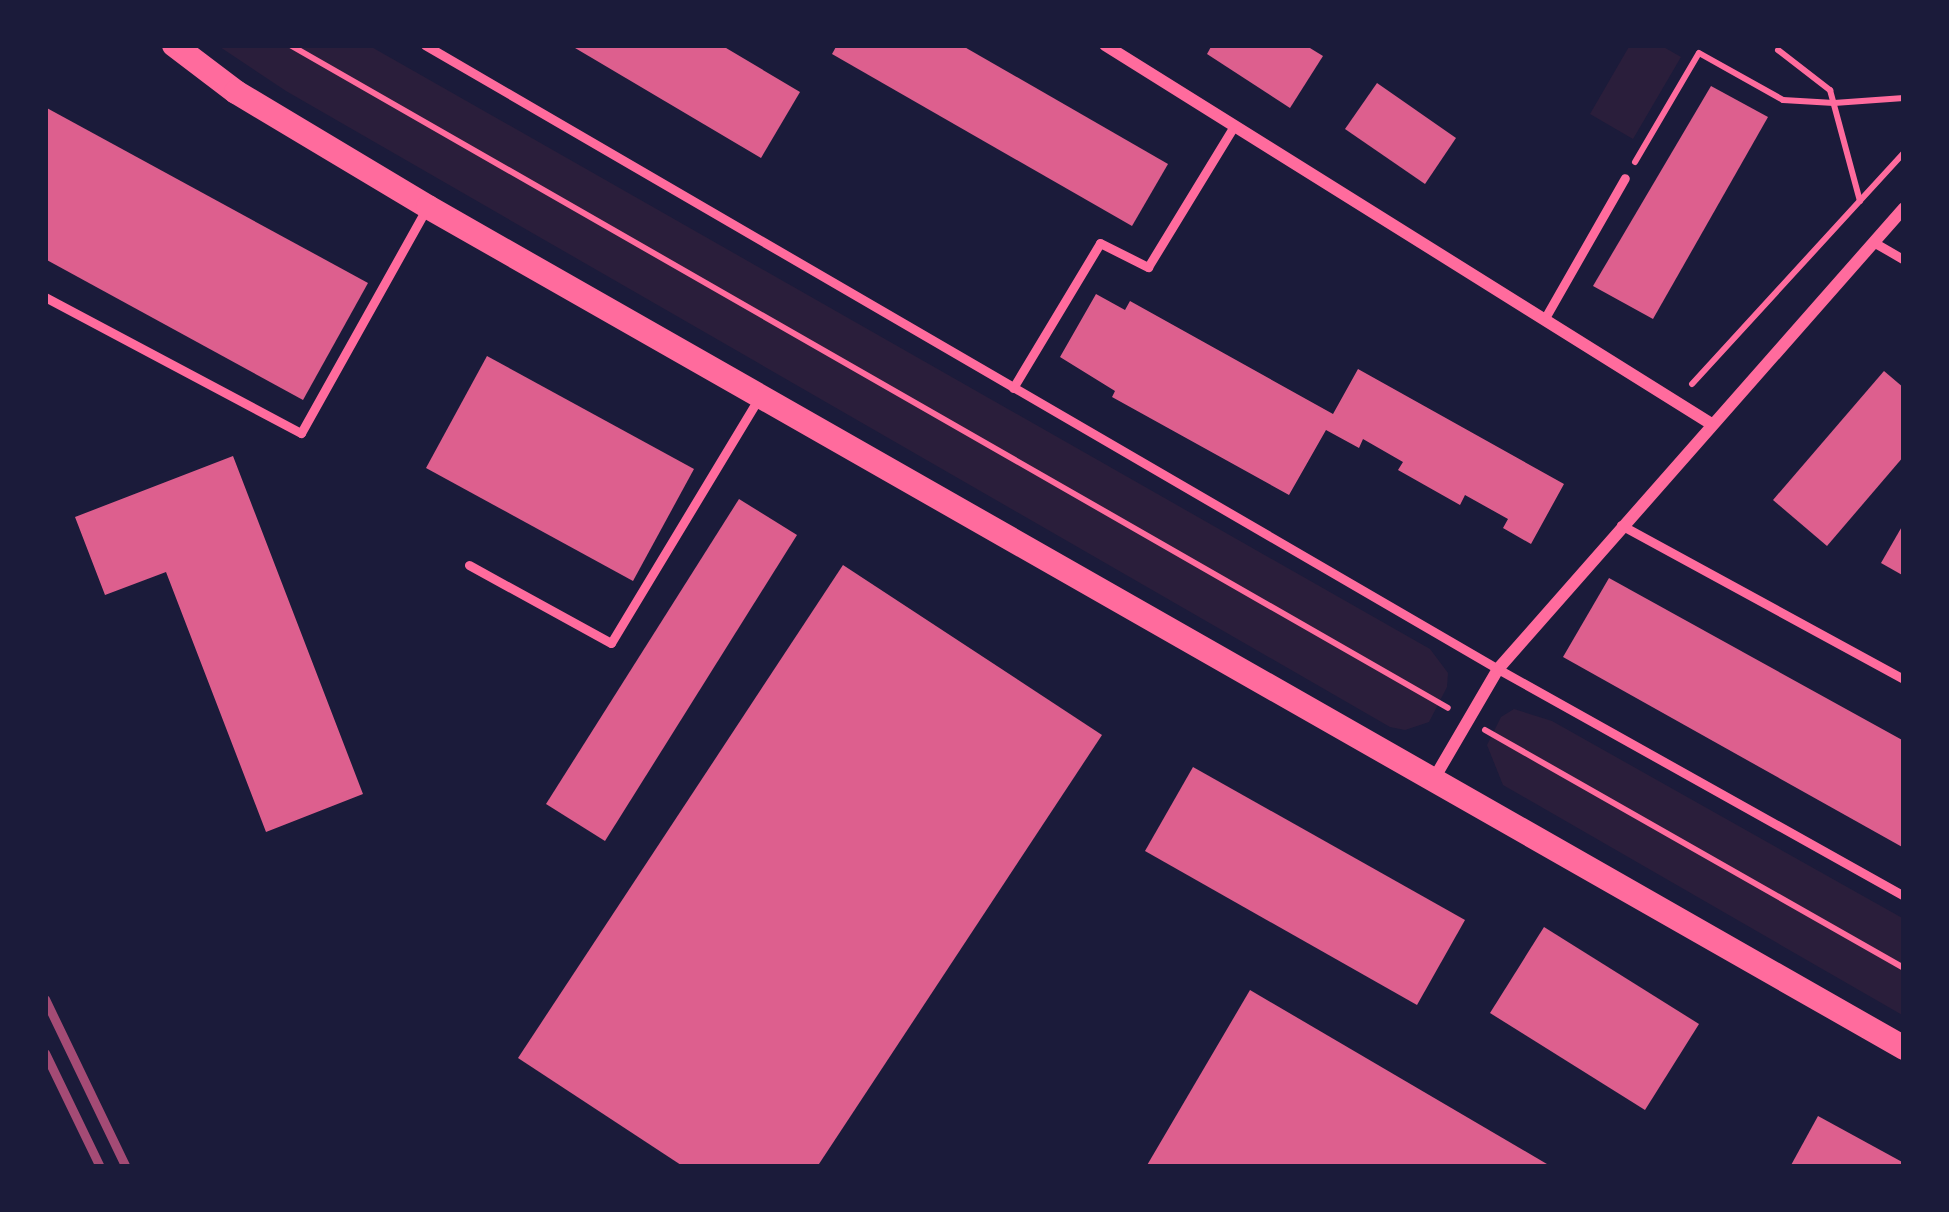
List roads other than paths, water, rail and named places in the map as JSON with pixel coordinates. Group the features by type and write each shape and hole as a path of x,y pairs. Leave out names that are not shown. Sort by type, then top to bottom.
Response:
{"main road":[{"path":"174,45 236,92 428,207 1904,1048"}],"street":[{"path":"1105,45 1710,423"},
{"path":"1435,777 1498,669 1904,208"}],"lane":[{"path":"425,45 1498,669 1904,896"},
{"path":"1013,388 1100,243 1148,267 1234,126"},
{"path":"1545,318 1625,178"},
{"path":"45,297 301,433 428,207"},
{"path":"1875,243 1904,260"},
{"path":"469,565 611,643 762,394"},
{"path":"1621,525 1904,679"}],"railway":[{"path":"45,999 126,1167"},
{"path":"45,1053 100,1167"}]}
